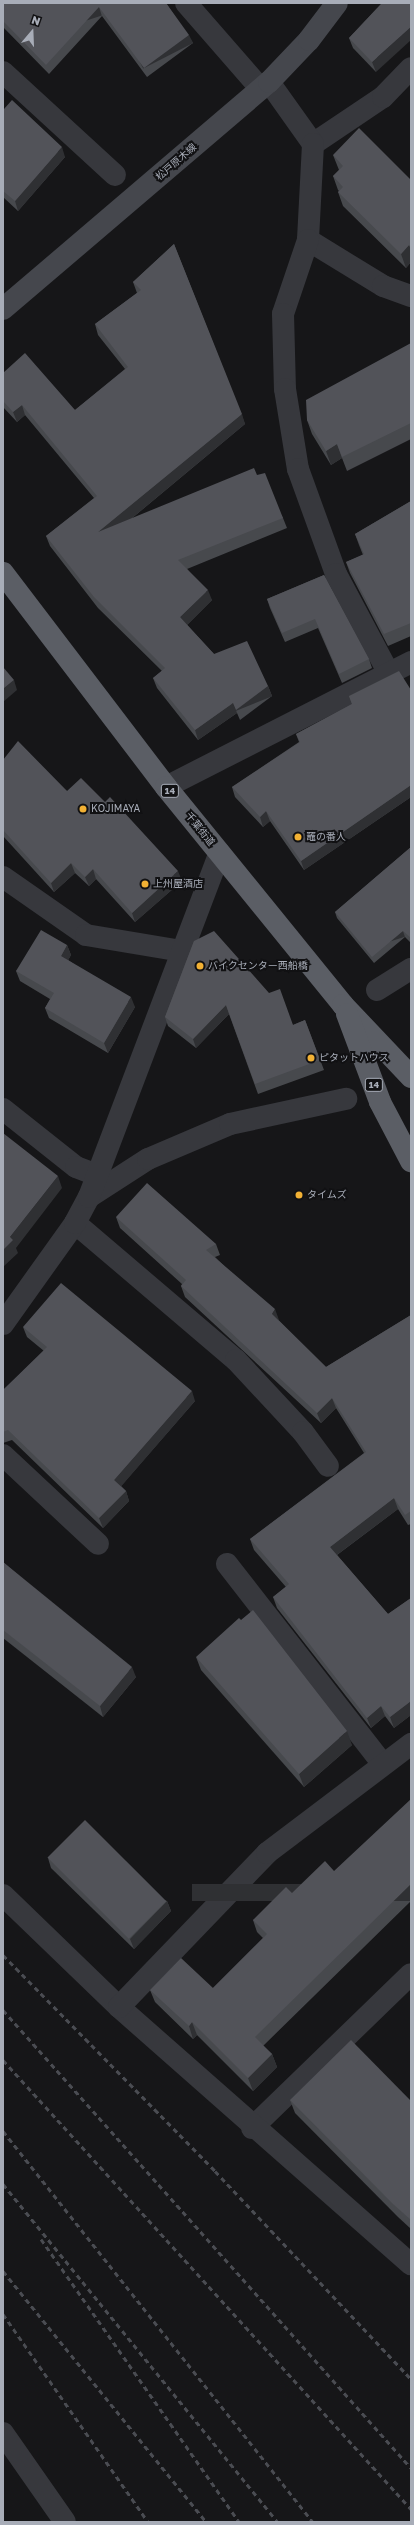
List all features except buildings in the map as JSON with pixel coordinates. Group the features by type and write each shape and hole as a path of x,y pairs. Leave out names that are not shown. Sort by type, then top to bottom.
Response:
{"highway":[{"name":"千葉街道","path":"3,573 166,787 343,1005 411,1077"},
{"name":"千葉街道","path":"343,1005 380,1102 411,1161"}],"main road":[{"name":"松戸原木線","path":"3,309 265,85 309,40 336,3"}],"street":[{"path":"186,3 265,85 313,144 308,240 283,314 285,389 298,469 336,574 388,672"},
{"path":"313,144 383,96 411,68"},
{"path":"3,72 115,175"},
{"path":"308,240 383,286 411,296"},
{"path":"166,787 388,672 411,662"},
{"path":"3,1324 75,1223 89,1197 220,853"},
{"path":"3,877 86,935 182,951"},
{"path":"377,990 411,969"},
{"path":"89,1197 148,1159 230,1124 346,1099"},
{"path":"3,1109 76,1168 97,1175"},
{"path":"75,1223 236,1360 303,1432 328,1466"},
{"path":"3,1455 98,1544"},
{"path":"227,1564 382,1763"},
{"path":"119,2007 267,1853 382,1763 411,1744"},
{"path":"3,1895 119,2007 252,2128 411,2264"},
{"path":"252,2128 411,1974"},
{"path":"3,2433 65,2522"}],"railway":[{"path":"3,1955 215,2171 411,2379"},
{"path":"3,2010 411,2468"},
{"path":"3,2060 411,2509"},
{"path":"3,2131 313,2522"},
{"path":"3,2184 278,2522"},
{"path":"41,2239 239,2522"},
{"path":"3,2271 206,2522"},
{"path":"3,2314 148,2522"}],"place":[{"name":"KOJIMAYA","path":"83,809"},
{"name":"竈の番人","path":"298,837"},
{"name":"上州屋酒店","path":"145,884"},
{"name":"バイクセンター西船橋","path":"200,966"},
{"name":"ピタットハウス","path":"311,1058"},
{"name":"タイムズ","path":"299,1195"}]}
